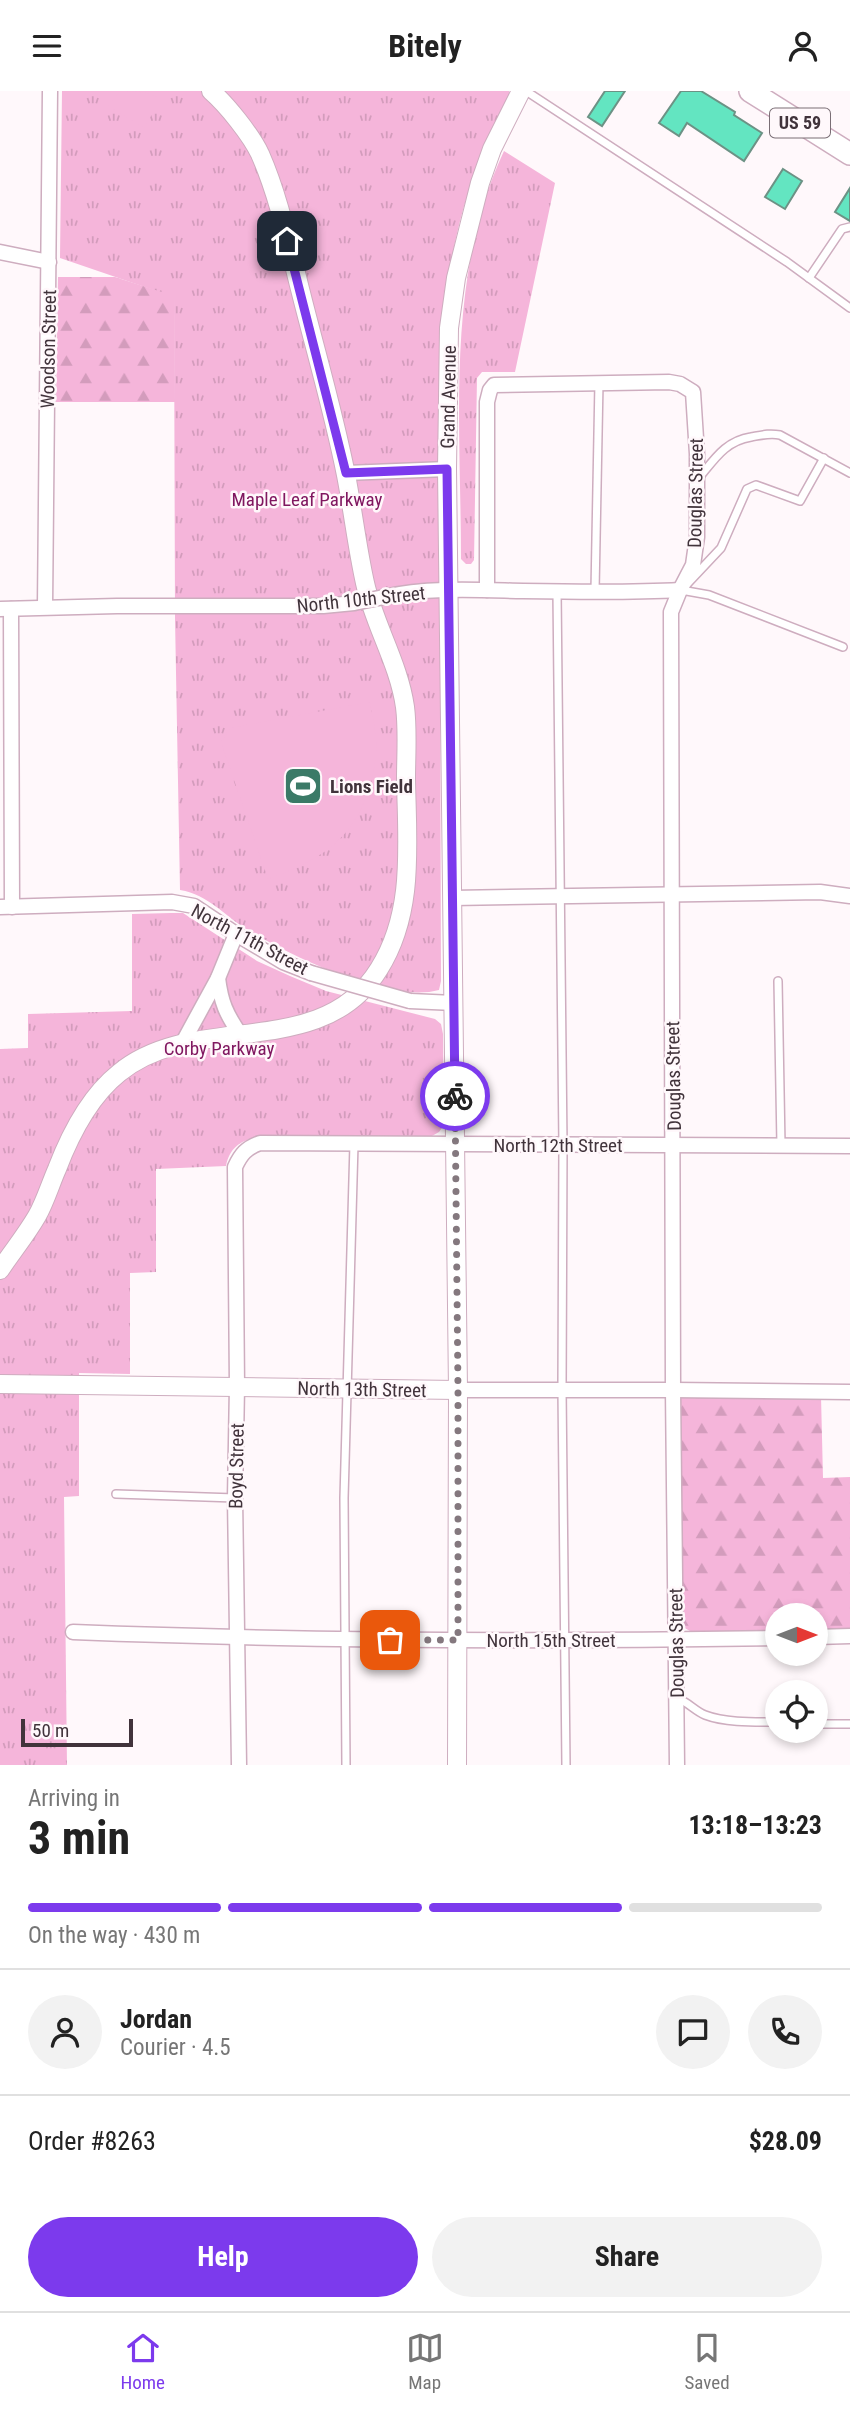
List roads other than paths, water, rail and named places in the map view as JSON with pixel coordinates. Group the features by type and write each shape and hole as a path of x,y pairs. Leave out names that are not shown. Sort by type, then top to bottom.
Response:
{"main road":[{"name":"US 59","path":"750,91 850,154"}],"street":[{"name":"Woodson Street","path":"45,607 50,91"},
{"path":"0,1270 38,1214 78,1125 97,1095 116,1074 136,1060 182,1044 309,1024 330,1015 362,993 380,969 394,941 405,902 408,866 406,720 401,687 365,585 346,473 295,267 268,176 258,150 211,91"},
{"name":"Grand Avenue","path":"457,1765 458,1390 447,469 449,328 456,278 480,183 492,149 523,91"},
{"path":"0,252 49,261"},
{"path":"486,590 487,402 490,390 494,385 600,382"},
{"name":"Douglas Street","path":"600,382 669,382 680,384 693,392 698,479 697,537 693,565 671,612 677,1765"},
{"path":"346,473 447,469"},
{"name":"North 10th Street","path":"5,609 323,606 414,591 449,590 680,590"},
{"path":"5,609 6,907"},
{"path":"452,898 820,892 844,895"},
{"name":"North 11th Street","path":"6,907 172,902 194,906 236,935 283,962 312,973 410,1001 454,1003"},
{"path":"182,1044 219,978 236,935"},
{"path":"219,978 221,1001 240,1034"},
{"name":"North 12th Street","path":"235,1167 240,1155 249,1147 260,1143 850,1146"},
{"name":"Boyd Street","path":"235,1167 235,1498 239,1765"},
{"name":"North 13th Street","path":"0,1384 347,1390 673,1389 850,1392"},
{"name":"North 15th Street","path":"73,1632 237,1639 345,1640 765,1638"},
{"path":"828,1637 850,1636"}],"lane":[{"path":"523,91 809,278 850,308"},
{"path":"809,278 842,229 850,227"},
{"path":"595,591 600,382"},
{"path":"698,479 725,446 739,439 770,433 780,435 850,473"},
{"path":"680,590 721,548 751,485 800,501 824,458"},
{"path":"680,590 709,595 843,647"},
{"path":"557,592 566,1765"},
{"path":"778,981 781,1146"},
{"path":"346,1765 344,1498 354,1144"},
{"path":"116,1494 235,1498"},
{"path":"677,1698 687,1702 701,1714 712,1717 765,1721"},
{"path":"828,1724 850,1724"}],"place":[{"name":"Lions Field","path":"303,786"}],"park label":[{"name":"Maple Leaf Parkway","path":"307,499"},
{"name":"Corby Parkway","path":"219,1048"}]}
